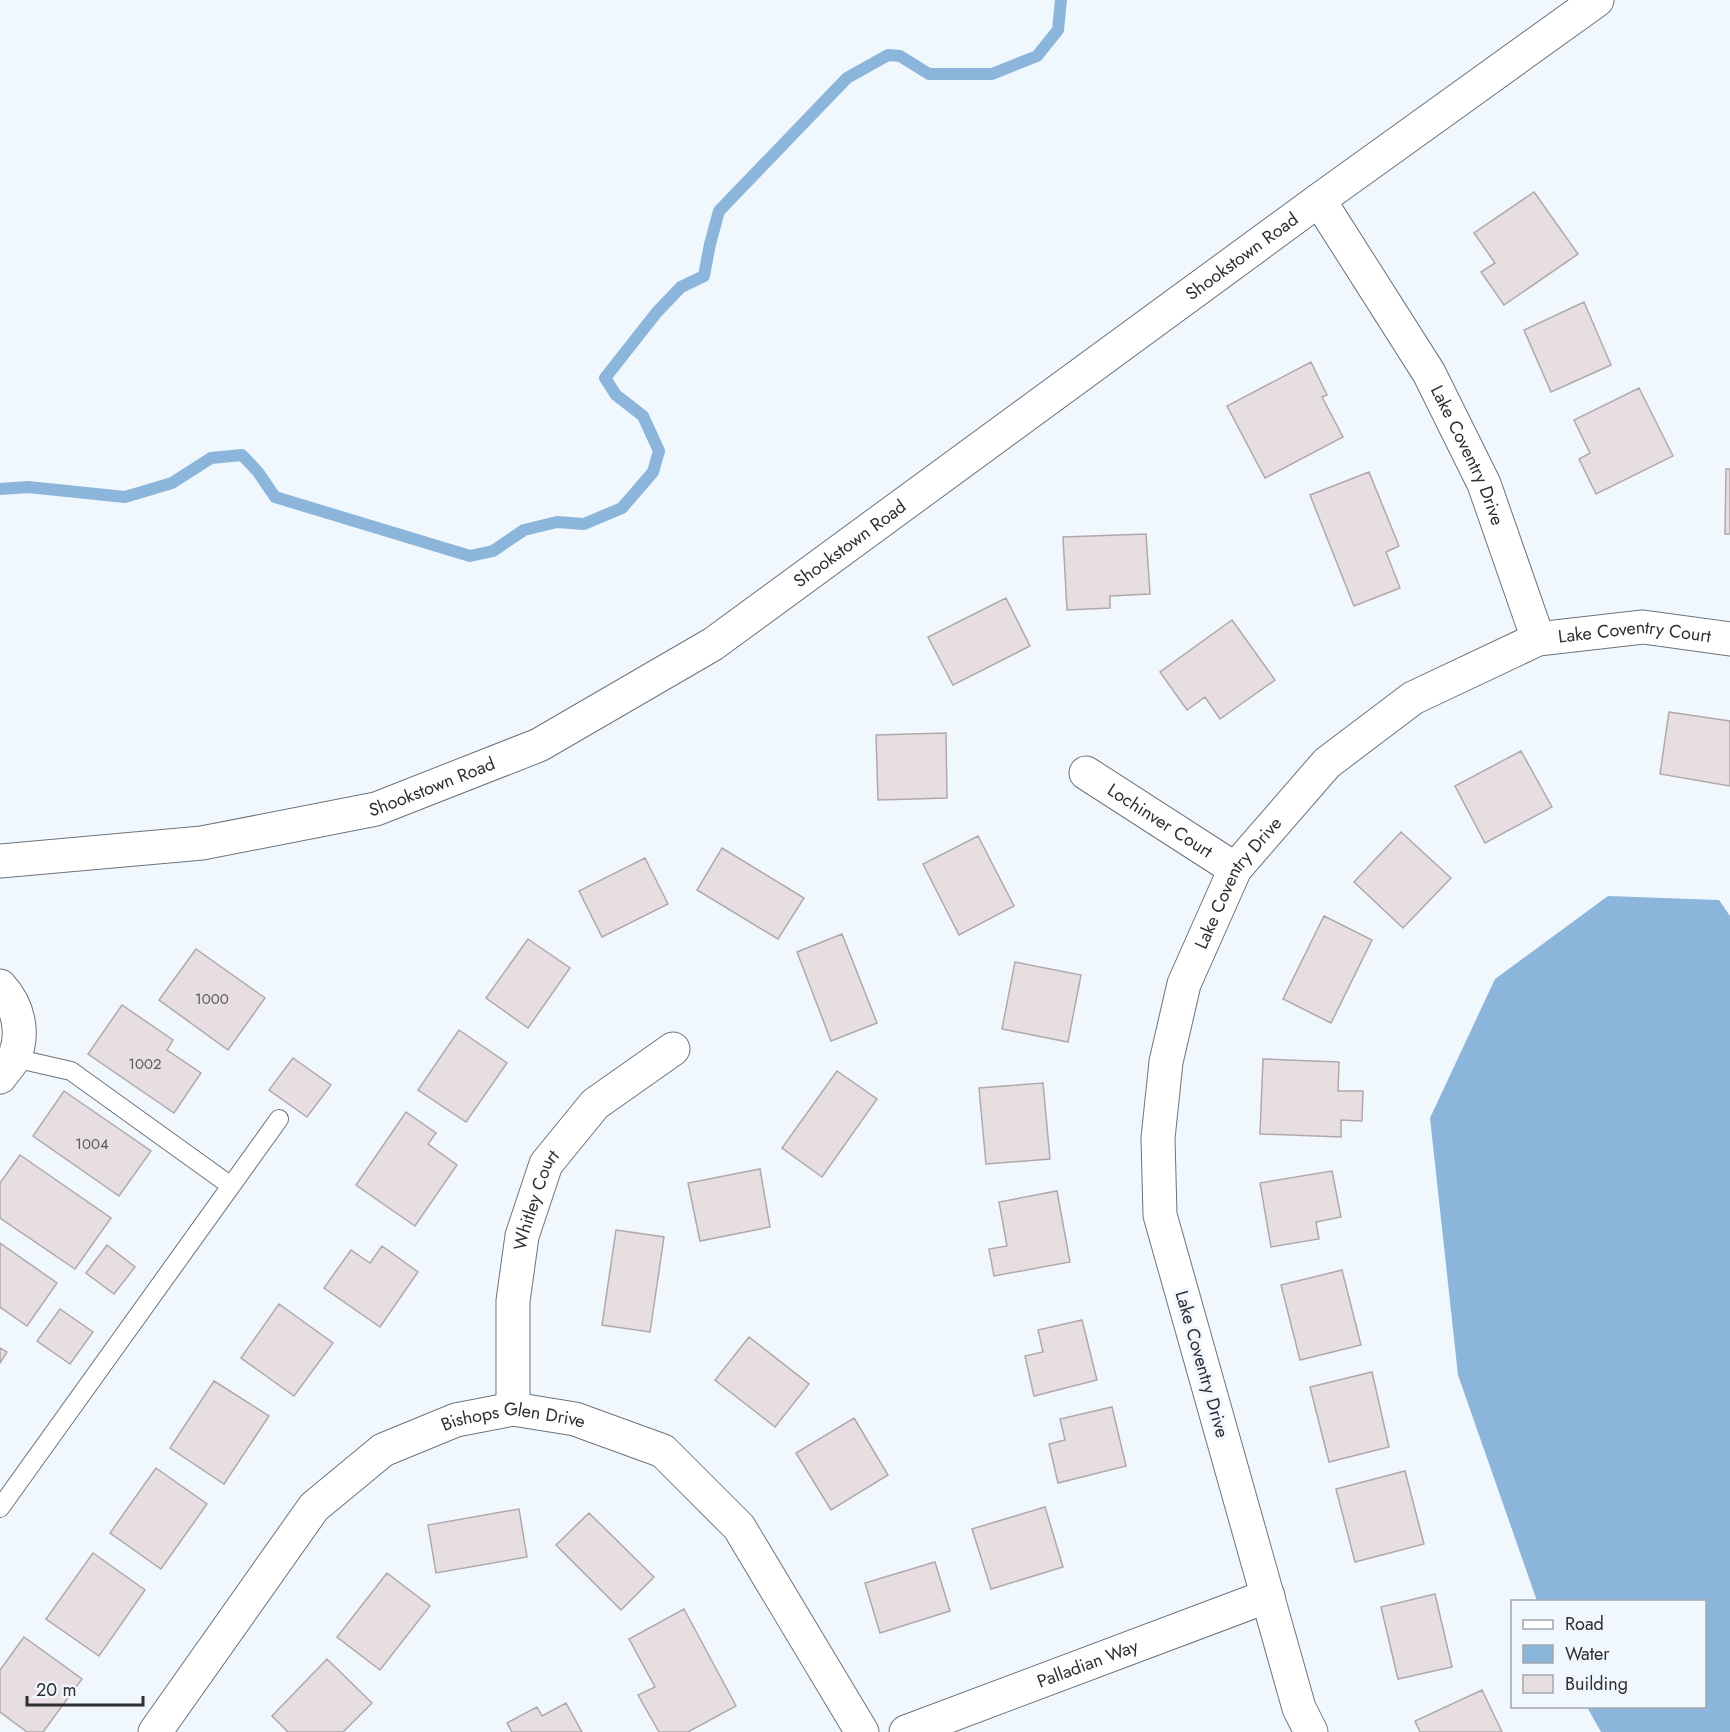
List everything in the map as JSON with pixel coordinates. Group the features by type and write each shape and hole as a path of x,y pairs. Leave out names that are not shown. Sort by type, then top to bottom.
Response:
{"street":[{"name":"Shookstown Road","path":"0,861 202,843 376,809 539,745 713,644 1319,200 1597,0"},
{"name":"Lake Coventry Drive","path":"1311,1732 1299,1708 1160,1215 1158,1138 1166,1062 1184,984 1235,869 1327,764 1413,698 1538,639 1484,484 1429,373 1319,200"},
{"name":"Lake Coventry Court","path":"1538,639 1644,627 1730,639"},
{"name":"Lochinver Court","path":"1086,773 1235,869"},
{"path":"0,986 14,1007 20,1029 7,1068"},
{"name":"Whitley Court","path":"513,1409 513,1301 522,1236 546,1164 594,1104 673,1049"},
{"name":"Bishops Glen Drive","path":"155,1732 314,1507 382,1450 456,1420 513,1409 575,1419 663,1451 739,1527 862,1732"},
{"name":"Palladian Way","path":"906,1732 1268,1596"}],"lane":[{"path":"7,1068 71,1071 231,1186"},
{"path":"0,1508 279,1119"}],"water":[{"path":"1608,896 1719,900 1730,916 1730,1732 1601,1732 1588,1708 1706,1708 1706,1600 1537,1600 1458,1375 1430,1118 1495,979"}],"building":[{"path":"1534,192 1578,254 1504,305 1481,272 1495,263 1474,233"},
{"path":"1584,302 1611,365 1551,392 1524,330"},
{"path":"1311,362 1327,395 1322,397 1343,437 1265,478 1227,406"},
{"path":"1639,388 1673,456 1596,494 1579,459 1590,453 1574,420"},
{"path":"1726,469 1730,469 1730,534 1725,534"},
{"path":"1369,472 1399,546 1386,552 1400,588 1354,606 1310,495"},
{"path":"1146,534 1150,594 1110,596 1110,608 1067,610 1063,537"},
{"path":"1006,598 1030,646 953,685 928,637"},
{"path":"1232,620 1275,680 1220,719 1205,697 1187,710 1160,672"},
{"path":"1669,712 1730,721 1730,786 1660,774"},
{"path":"946,733 947,798 878,800 876,735"},
{"path":"1521,751 1552,807 1485,843 1455,786"},
{"path":"1401,832 1451,878 1403,928 1354,882"},
{"path":"978,836 1014,906 959,935 923,864"},
{"path":"722,848 804,898 778,939 697,890"},
{"path":"645,858 668,904 602,937 579,891"},
{"path":"1324,916 1372,940 1331,1023 1283,999"},
{"path":"842,934 877,1023 831,1041 797,952"},
{"path":"528,939 570,968 528,1028 486,998"},
{"path":"196,949 265,998 228,1050 159,1000"},
{"path":"1015,962 1081,975 1068,1042 1002,1029"},
{"path":"122,1005 173,1040 167,1050 201,1073 174,1113 88,1054"},
{"path":"459,1030 507,1063 466,1122 418,1090"},
{"path":"293,1058 331,1085 307,1117 269,1090"},
{"path":"1263,1059 1339,1062 1338,1091 1363,1091 1362,1121 1341,1120 1341,1137 1260,1134"},
{"path":"837,1071 877,1099 822,1177 782,1148"},
{"path":"1043,1083 1050,1159 986,1164 979,1088"},
{"path":"64,1091 151,1151 119,1196 33,1136"},
{"path":"406,1112 436,1133 428,1144 457,1165 415,1226 356,1185"},
{"path":"20,1155 111,1218 75,1269 0,1218 0,1183"},
{"path":"760,1169 770,1227 700,1241 688,1183"},
{"path":"1332,1171 1341,1217 1316,1222 1319,1239 1271,1247 1260,1183"},
{"path":"1057,1191 1070,1262 994,1276 989,1249 1007,1246 999,1202"},
{"path":"616,1230 664,1237 650,1332 602,1325"},
{"path":"0,1243 57,1283 27,1326 0,1307"},
{"path":"107,1245 135,1267 114,1294 86,1273"},
{"path":"382,1246 418,1272 380,1327 324,1288 351,1250 370,1263"},
{"path":"1342,1270 1361,1345 1300,1360 1281,1285"},
{"path":"279,1304 333,1343 294,1396 241,1358"},
{"path":"60,1309 93,1332 70,1364 37,1341"},
{"path":"1082,1320 1097,1380 1034,1396 1025,1356 1043,1352 1038,1330"},
{"path":"749,1337 809,1384 775,1427 715,1380"},
{"path":"0,1348 7,1352 0,1363"},
{"path":"1372,1372 1389,1447 1329,1462 1310,1387"},
{"path":"214,1381 269,1416 224,1484 170,1448"},
{"path":"1112,1407 1126,1466 1058,1483 1049,1444 1065,1440 1060,1419"},
{"path":"854,1418 888,1475 831,1510 796,1453"},
{"path":"156,1468 207,1504 161,1569 110,1533"},
{"path":"1405,1471 1424,1544 1355,1562 1336,1489"},
{"path":"1045,1507 1063,1567 991,1589 972,1529"},
{"path":"519,1509 527,1557 436,1573 428,1525"},
{"path":"589,1513 654,1577 621,1610 556,1545"},
{"path":"93,1553 145,1590 99,1656 46,1619"},
{"path":"935,1562 950,1611 880,1633 865,1583"},
{"path":"387,1573 430,1606 380,1670 337,1637"},
{"path":"1435,1594 1452,1667 1398,1679 1381,1607"},
{"path":"684,1609 736,1706 688,1732 659,1732 638,1695 655,1687 629,1639"},
{"path":"24,1637 82,1679 43,1732 27,1732 0,1712 0,1670"},
{"path":"327,1659 372,1703 343,1732 288,1732 272,1716"},
{"path":"1482,1690 1502,1732 1420,1732 1415,1721"},
{"path":"566,1703 582,1732 512,1732 507,1723 537,1707 542,1716"}],"waterway":[{"path":"0,489 28,487 125,497 172,483 211,458 242,455 258,472 275,497 470,556 493,551 524,530 557,522 584,524 622,508 653,472 659,451 643,416 616,395 605,378 657,312 681,287 704,276 719,211 847,78 888,55 900,56 929,74 992,74 1037,56 1058,30 1061,0"}]}
